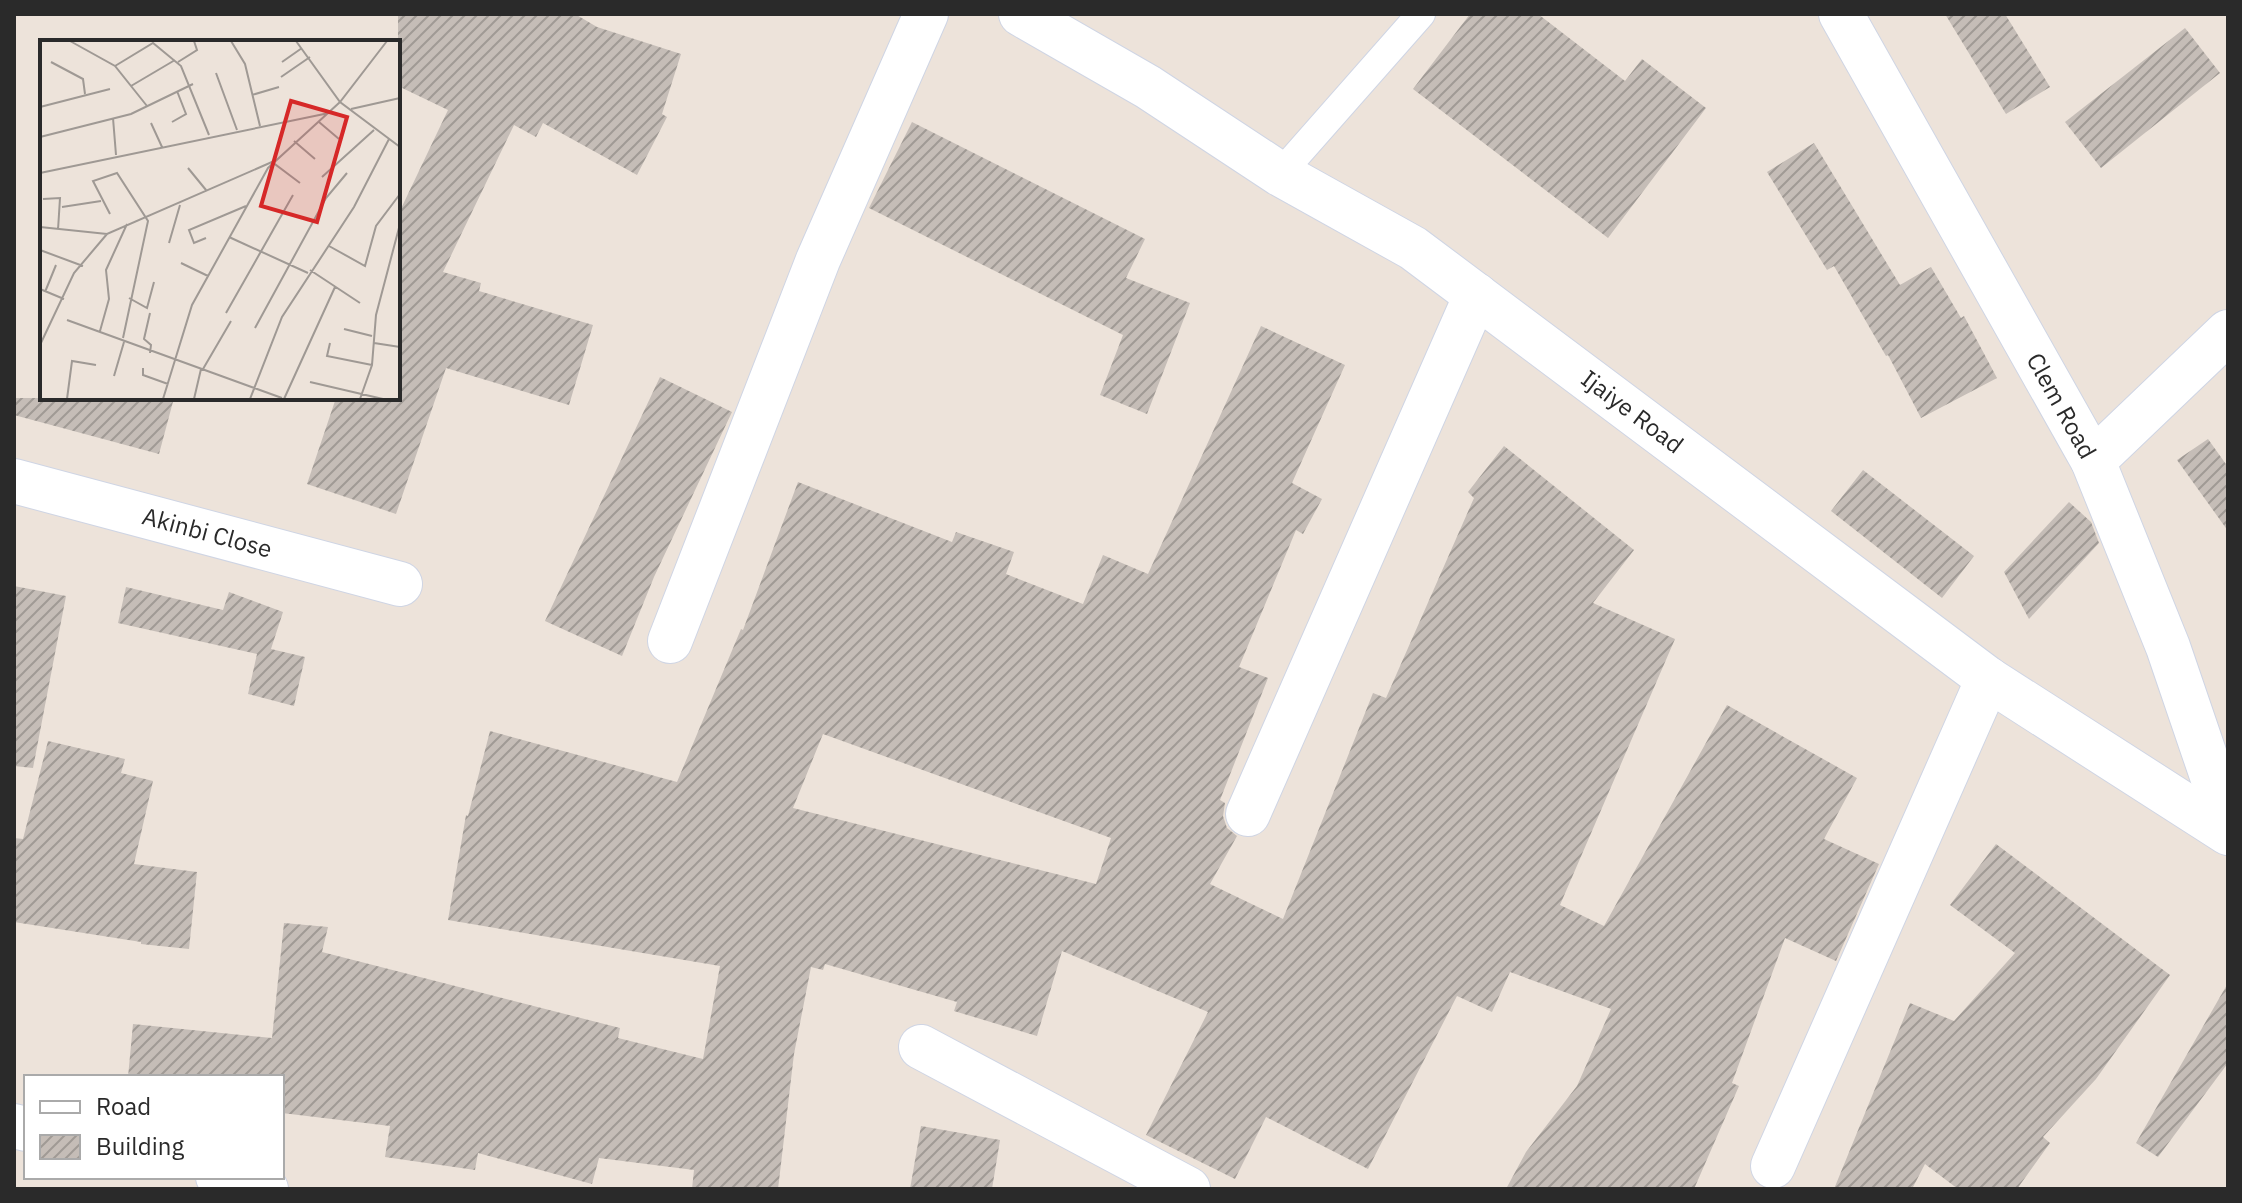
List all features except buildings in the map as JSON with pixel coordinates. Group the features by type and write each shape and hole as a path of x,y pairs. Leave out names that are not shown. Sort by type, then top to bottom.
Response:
{"street":[{"path":"670,641 818,260 926,14"},
{"name":"Ijaiye Road","path":"1021,14 1148,87 1280,174 1413,248 1988,679 2228,833"},
{"name":"Clem Road","path":"1841,14 2093,461 2168,647 2228,823"},
{"path":"1248,814 1476,295"},
{"path":"2093,461 2228,332"},
{"name":"Akinbi Close","path":"14,481 400,584"},
{"path":"1773,1166 1988,679"},
{"path":"921,1047 1188,1189"},
{"path":"226,1179 266,1189"}],"lane":[{"path":"1280,174 1421,14"}]}
